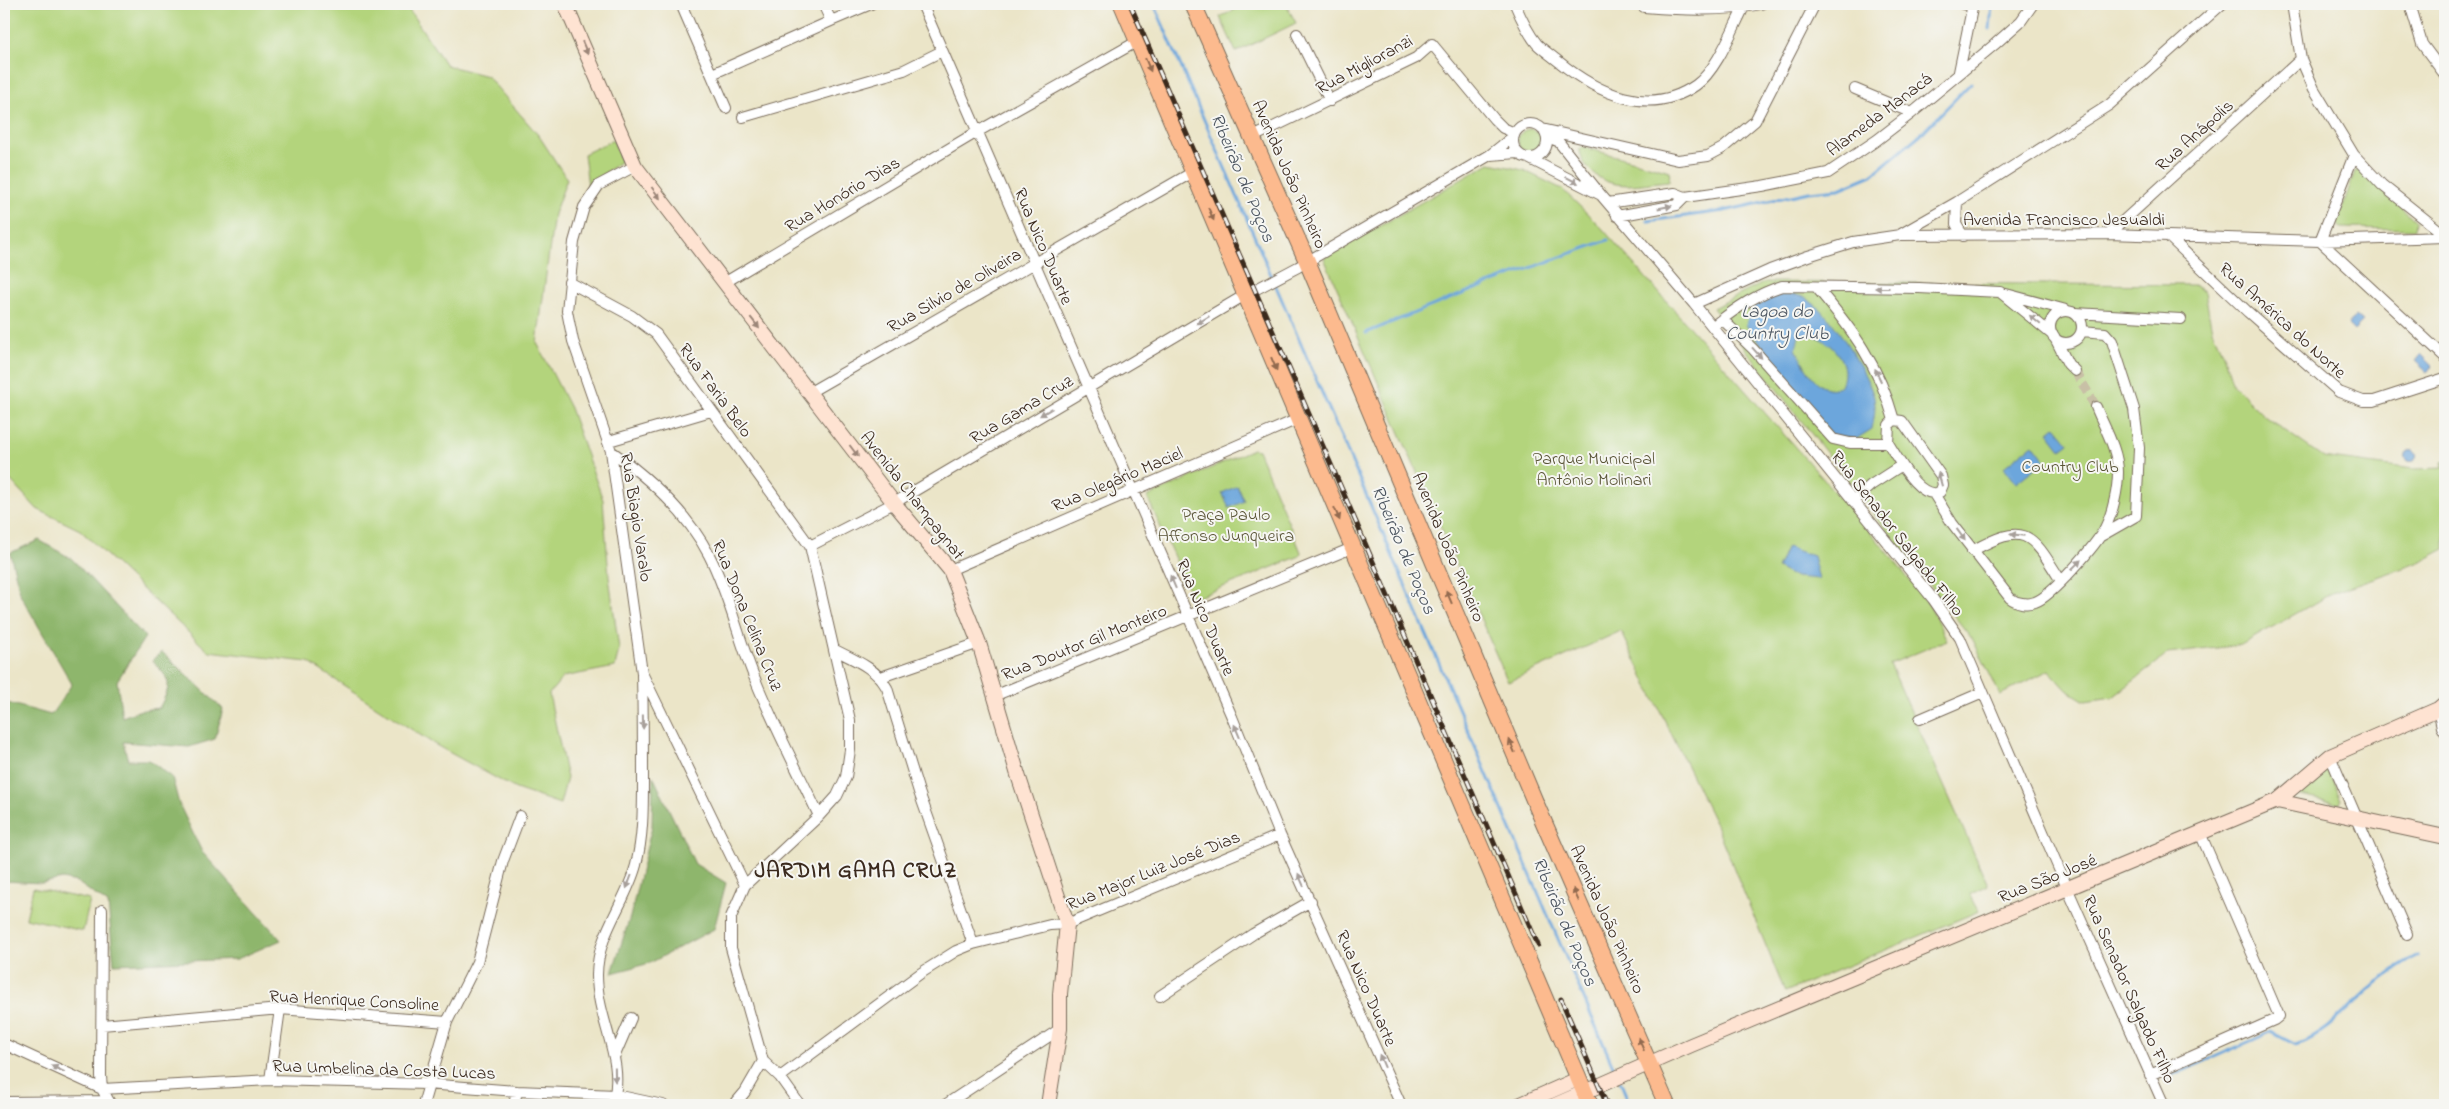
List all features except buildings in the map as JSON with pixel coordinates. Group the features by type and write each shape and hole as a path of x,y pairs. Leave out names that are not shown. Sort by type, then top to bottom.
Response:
{"main road":[{"path":"1122,4 1352,548 1588,1090"},
{"name":"Avenida João Pinheiro","path":"1194,4 1307,261 1535,802 1643,1066 1667,1105"}],"street":[{"name":"Avenida Champagnat","path":"565,4 635,166 894,503 950,570 979,643 994,696 1067,924 1060,994 1060,1030 1048,1105"},
{"path":"681,4 726,108"},
{"path":"823,4 831,21"},
{"path":"712,74 871,4"},
{"name":"Rua Nico Duarte","path":"922,4 1280,834 1401,1105"},
{"path":"1515,4 1537,43 1579,78 1612,95 1641,100 1677,97 1698,83 1715,61 1744,8"},
{"path":"1640,4 1644,7 1681,10 1744,8 1761,4"},
{"path":"1601,195 1518,153 1514,148 1514,135 1518,129 1527,124 1544,133 1678,160 1708,156 1723,148 1755,121 1815,4"},
{"name":"Alameda Manacá","path":"1608,203 1674,193 1685,197 1762,186 1828,173 1877,140 1912,112 2021,21 2033,4"},
{"path":"1900,235 1957,202 2109,105 2222,4"},
{"path":"2292,4 2302,59 2314,89 2354,155 2382,185 2445,236"},
{"path":"2410,4 2422,44 2445,75"},
{"path":"1960,72 1970,5"},
{"path":"1297,34 1330,101"},
{"name":"Rua Honório Dias","path":"724,283 977,132 1138,40"},
{"name":"Rua Miglioranzi","path":"1253,138 1416,58 1432,44 1494,119 1514,135"},
{"path":"743,117 904,70 942,51"},
{"name":"Rua Anápolis","path":"2109,234 2302,59"},
{"path":"1855,89 1912,112"},
{"path":"1528,158 1543,152 1547,143 1544,133"},
{"name":"Rua Senador Salgado Filho","path":"1544,133 1558,141 1617,216 1694,304 1933,599 1955,630 1984,692 2068,890 2164,1105"},
{"name":"Rua Gama Cruz","path":"810,546 894,503 1262,285 1291,271 1490,155 1514,135"},
{"path":"1490,155 1518,153"},
{"path":"2354,155 2320,240 2445,357"},
{"name":"Rua Biagio Varalo","path":"635,166 599,185 584,208 574,242 567,312 573,341 610,446 642,673 746,885"},
{"name":"Rua Silvio de Oliveira","path":"810,392 1193,172"},
{"name":"Alameda Manacá","path":"1617,216 1677,205 1685,197"},
{"path":"1957,202 1956,224 1963,236"},
{"name":"Avenida Francisco Jesualdi","path":"1694,304 1770,270 1808,256 1853,242 1900,235 2109,234 2320,240 2445,236"},
{"name":"Rua América do Norte","path":"2168,236 2248,312 2339,392 2363,401 2374,401 2445,378"},
{"name":"Rua Faria Belo","path":"569,282 632,316 656,334 710,411 810,546"},
{"path":"1712,326 1761,293 1782,286 1816,288 1919,288 2000,292 2072,312 2081,321 2082,331"},
{"path":"1816,288 1841,316 1868,353 1887,394 1894,420"},
{"path":"2000,292 2062,342 2072,341 2082,331 2105,333 2112,341 2134,409 2139,448 2136,516 2100,536"},
{"path":"2075,371 2068,364 2051,328 2053,318 2060,312 2181,319"},
{"path":"1722,320 1753,349 1833,439 1850,444 1888,443"},
{"path":"1934,494 1972,551 2013,601 2024,603 2038,601 2087,555 2106,526 2114,497 2118,471 2115,454 2096,407"},
{"path":"610,446 710,411"},
{"name":"Rua Olegário Maciel","path":"950,570 1298,419"},
{"path":"1894,420 1900,420 1904,423 1938,470 1943,485 1940,492 1934,494 1921,490 1902,465 1888,443 1889,425 1894,420"},
{"name":"Rua Dona Celina Cruz","path":"610,446 667,499 693,529 709,555 756,681 819,816"},
{"path":"1853,501 1871,485 1902,465"},
{"path":"1972,551 1993,539 2010,534 2025,535 2040,550 2061,580"},
{"path":"800,1105 780,1077 764,1061 736,968 730,933 731,917 746,885 819,816 837,796 846,777 850,750 850,720 810,546"},
{"name":"Rua Doutor Gil Monteiro","path":"994,696 1352,548"},
{"path":"881,677 979,643"},
{"path":"835,650 881,677 887,688 919,792 974,944"},
{"path":"614,1100 615,1054 599,1004 597,974 600,944 632,875 642,833 642,673"},
{"path":"1920,719 1984,692"},
{"path":"2442,706 2445,732"},
{"name":"Rua São José","path":"1588,1090 2201,835 2277,801 2330,756 2442,706"},
{"path":"2330,756 2407,934"},
{"path":"2277,801 2445,837"},
{"name":"Rua Henrique Consoline","path":"102,1025 280,1009 447,1022 477,962 502,861 520,816"},
{"name":"Rua Major Luiz José Dias","path":"780,1077 921,973 956,951 974,944 1050,925 1067,924 1280,834"},
{"path":"2150,1075 2274,1020 2279,1016 2201,835"},
{"path":"1160,996 1253,934 1310,901"},
{"path":"102,910 102,1089 110,1103"},
{"path":"270,1080 280,1009"},
{"path":"615,1054 631,1018"},
{"path":"423,1105 427,1084 447,1022"},
{"path":"945,1105 1060,1030"},
{"path":"4,1044 102,1089"},
{"path":"734,1105 746,1092 764,1061"},
{"name":"Rua Umbelina da Costa Lucas","path":"102,1089 270,1080 427,1084 663,1105"},
{"path":"1519,1105 1588,1090"},
{"path":"1555,1105 1588,1090"},
{"path":"514,1105 517,1091"},
{"path":"4,1102 110,1103"}],"green space":[{"path":"4,4 405,4 446,65 487,76 539,136 567,179 554,214 537,343 570,408 603,500 609,577 619,649 615,667 563,677 549,694 567,778 560,804 516,789 434,744 308,662 208,651 80,530 37,509 4,473"},
{"path":"1246,4 1286,4 1296,23 1236,52 1220,17"},
{"path":"1530,129 1538,133 1542,141 1538,149 1530,153 1522,149 1518,141 1522,133"},
{"path":"613,140 621,161 588,186 584,154"},
{"path":"1583,147 1670,171 1669,181 1627,185 1607,182 1598,177 1584,163 1580,152 1580,149"},
{"name":"Parque Municipal Antônio Molinari","path":"1490,163 1523,170 1562,189 1601,227 1885,549 1929,605 1947,640 1890,664 1988,885 1970,894 1979,911 1785,992 1716,825 1621,631 1508,682 1324,258"},
{"path":"2355,171 2363,171 2416,221 2415,229 2340,228 2337,223"},
{"name":"Country Club","path":"1765,282 2194,285 2205,293 2212,330 2223,354 2233,385 2264,416 2323,457 2413,469 2443,468 2442,462 2445,461 2445,549 2420,562 2332,593 2241,645 2168,654 2113,697 2085,701 2067,690 2049,670 2000,695 1973,640 1713,308"},
{"name":"Praça Paulo Affonso Junqueira","path":"1253,449 1258,450 1301,552 1300,556 1193,599 1148,499 1149,496"},
{"path":"39,540 72,559 145,637 117,681 122,717 141,710 159,708 166,693 168,682 152,660 162,652 223,709 215,739 189,747 123,742 128,760 149,760 172,777 179,804 202,852 281,940 237,959 114,964 108,904 77,882 62,879 42,883 4,881 4,702 51,715 72,684 21,596 10,553"},
{"path":"2324,769 2328,769 2341,800 2340,804 2301,796 2299,793"},
{"path":"653,776 695,864 726,883 714,929 650,963 612,973 630,917 652,826"},
{"path":"33,888 90,900 83,931 26,918"}],"water":[{"name":"Lagoa do Country Club","path":"1765,294 1800,296 1811,301 1822,311 1853,354 1873,394 1875,412 1872,429 1856,439 1832,435 1746,325 1750,312","holes":["1799,335 1815,336 1829,345 1840,357 1844,371 1840,387 1832,389 1825,387 1813,377 1796,349"]},
{"path":"2356,316 2363,322 2354,331 2348,325"},
{"path":"2421,354 2433,366 2427,372 2415,361"},
{"path":"2055,426 2069,443 2061,449 2048,432"},
{"path":"2033,444 2045,460 2016,483 2004,467"},
{"path":"2411,450 2417,456 2411,462 2405,456"},
{"path":"1237,486 1244,501 1229,508 1222,493"},
{"path":"1787,547 1813,556 1819,579 1795,577 1777,568"}],"waterway":[{"name":"Ribeirão de Poços","path":"1154,4 1616,1073"},
{"path":"1990,29 1992,4"},
{"path":"1648,221 1724,211 1809,192 1839,189 1872,175 1923,132 1971,83"},
{"path":"1366,333 1426,308 1608,240"},
{"path":"2167,1078 2271,1032 2296,1045 2307,1040 2335,1021 2381,980 2418,956"},
{"name":"Ribeirão de Poços","path":"1620,1081 1630,1105"}],"tunnel":[{"path":"2075,371 2096,407"}],"railway":[{"path":"1130,4 1538,945"},
{"path":"1561,999 1607,1105"}],"district":[{"name":"JARDIM GAMA CRUZ","path":"856,869"}]}
